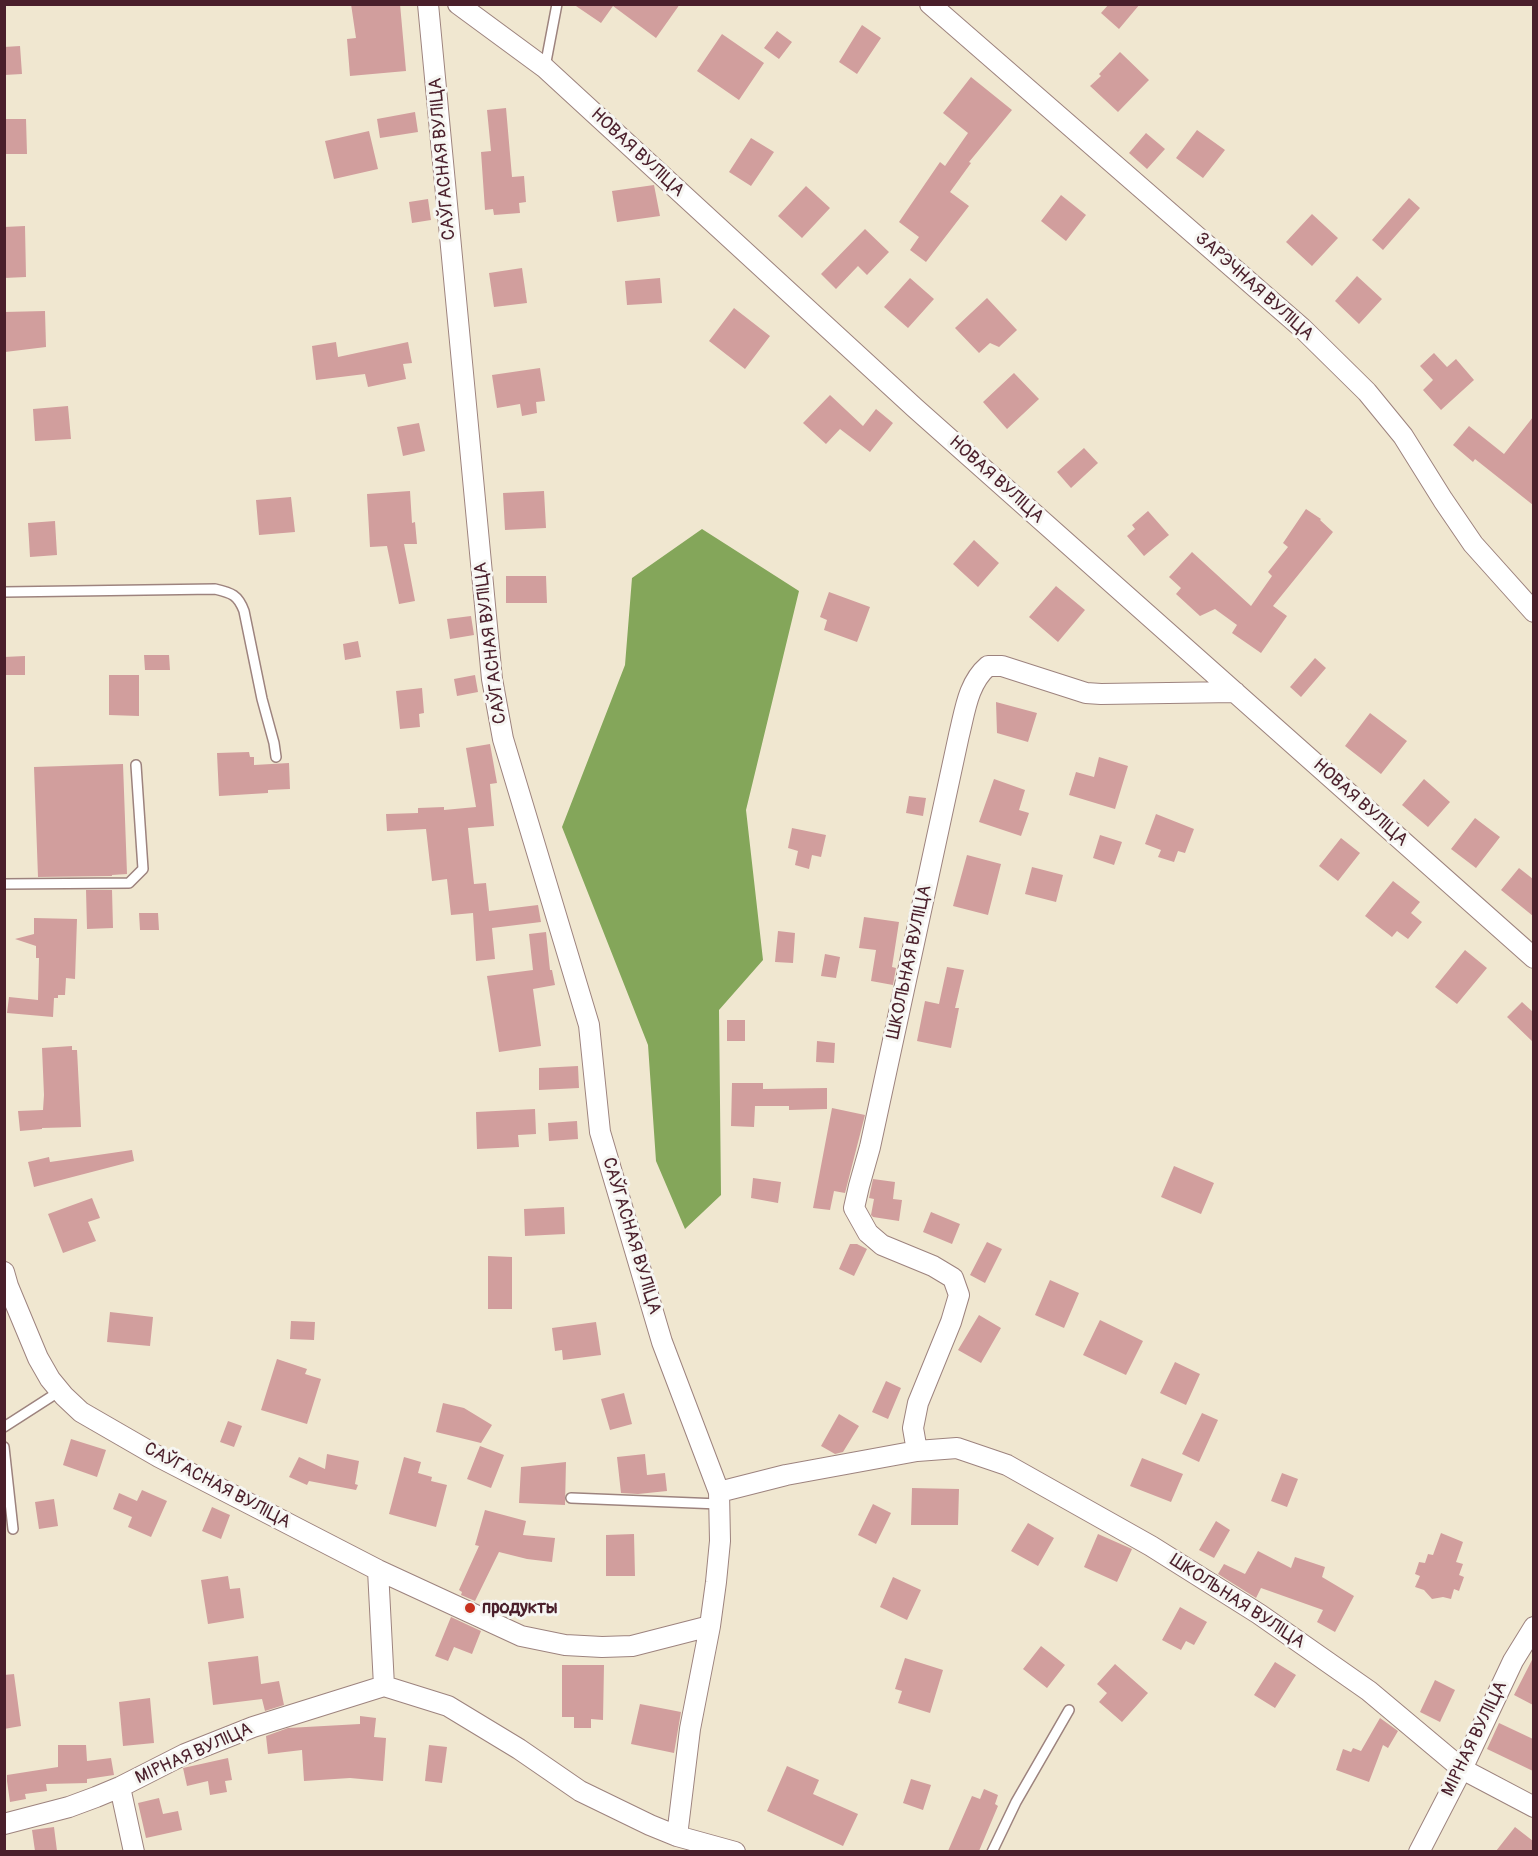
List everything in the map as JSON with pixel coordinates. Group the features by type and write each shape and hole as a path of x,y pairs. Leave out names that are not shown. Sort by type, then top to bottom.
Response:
{"street":[{"name":"САЎГАСНАЯ ВУЛІЦА","path":"4,1272 38,1358 50,1379 81,1412 159,1457 378,1570 520,1636 565,1645 632,1646 710,1626 720,1541 719,1498 662,1342 600,1131 588,1025 501,729 491,667 429,4"},
{"name":"НОВАЯ ВУЛІЦА","path":"458,4 545,68 915,408 1533,958"},
{"name":"ЗАРЭЧНАЯ ВУЛІЦА","path":"930,4 1302,328 1367,392 1403,435 1473,544 1533,612"},
{"name":"ШКОЛЬНАЯ ВУЛІЦА","path":"917,1451 913,1428 918,1403 951,1322 959,1295 953,1278 933,1266 882,1245 868,1233 855,1208 959,735 972,686 979,674 988,666 1002,666 1086,693 1235,692"},
{"name":"ШКОЛЬНАЯ ВУЛІЦА","path":"719,1498 786,1475 917,1451 957,1448 1007,1465 1151,1546 1259,1614 1369,1691 1462,1769 1533,1807"},
{"path":"378,1570 384,1686 448,1706 511,1744 580,1791 650,1825 677,1836 735,1851"},
{"path":"677,1836 690,1729 710,1626"},
{"name":"МІРНАЯ ВУЛІЦА","path":"1419,1851 1462,1769 1513,1661 1533,1627"},
{"name":"МІРНАЯ ВУЛІЦА","path":"4,1824 69,1807 120,1787 185,1754 253,1727 384,1686"},
{"path":"120,1787 134,1851"}],"lane":[{"path":"545,68 557,4"},
{"path":"4,592 215,590 230,593 240,601 244,611 276,757"},
{"path":"4,884 129,883 142,869 136,765"},
{"path":"4,1427 60,1391"},
{"path":"4,1447 12,1529"},
{"path":"572,1498 719,1498"},
{"path":"992,1851 1016,1802 1069,1710"}],"green space":[{"path":"702,529 799,591 746,810 763,960 719,1010 721,1195 685,1229 656,1161 648,1045 562,827 625,665 632,578"}],"building":[{"path":"351,4 400,4 406,71 350,76 347,39 356,38"},
{"path":"573,4 680,4 656,38 613,6 601,23"},
{"path":"1109,4 1140,4 1119,29 1101,13"},
{"path":"862,25 881,38 857,74 839,62"},
{"path":"777,31 792,42 779,59 764,48"},
{"path":"722,34 764,63 739,100 697,71"},
{"path":"20,46 22,74 4,75 4,47"},
{"path":"1120,52 1149,80 1118,112 1090,86"},
{"path":"971,77 1012,110 969,162 971,163 950,192 969,206 926,262 910,250 919,237 899,222 940,162 945,166 968,133 943,113"},
{"path":"506,108 512,177 524,176 526,202 519,203 520,213 494,215 493,209 485,210 481,152 491,151 487,110"},
{"path":"415,112 418,132 380,138 377,119"},
{"path":"4,119 26,119 27,154 4,154"},
{"path":"1197,130 1225,150 1203,178 1176,158"},
{"path":"369,131 378,169 334,179 325,141"},
{"path":"1146,133 1165,149 1147,169 1129,153"},
{"path":"751,138 774,152 751,186 729,172"},
{"path":"654,185 660,216 617,222 612,191"},
{"path":"806,186 830,208 802,238 778,216"},
{"path":"1061,195 1086,215 1066,241 1041,221"},
{"path":"1409,198 1420,208 1383,250 1372,240"},
{"path":"428,199 431,220 412,223 409,202"},
{"path":"1312,214 1338,238 1312,266 1286,242"},
{"path":"25,226 26,277 4,278 4,227"},
{"path":"865,229 889,252 867,275 858,266 836,289 821,274"},
{"path":"522,268 527,303 494,307 489,273"},
{"path":"1357,276 1382,299 1359,324 1335,301"},
{"path":"660,278 662,303 627,305 625,281"},
{"path":"910,278 934,299 908,328 884,307"},
{"path":"987,298 1017,330 999,347 990,343 979,353 955,328"},
{"path":"734,308 770,336 745,369 709,341"},
{"path":"45,311 46,347 5,352 4,312"},
{"path":"336,342 338,357 408,342 412,363 403,364 406,379 368,387 365,374 316,380 312,346"},
{"path":"1434,353 1447,367 1456,359 1474,380 1441,410 1423,390 1433,380 1420,366"},
{"path":"540,368 545,401 536,402 537,413 522,416 520,404 497,408 492,375"},
{"path":"1014,373 1039,399 1007,429 983,402"},
{"path":"830,395 863,426 876,409 893,423 870,452 840,429 826,444 803,423"},
{"path":"68,406 71,439 35,441 33,409"},
{"path":"1533,417 1533,505 1475,459 1473,462 1453,445 1469,426 1504,454"},
{"path":"419,423 425,451 403,456 397,427"},
{"path":"1084,448 1098,463 1071,488 1057,472"},
{"path":"410,491 412,523 415,522 417,544 404,544 415,601 399,604 387,546 370,547 367,494"},
{"path":"544,491 546,528 505,530 503,493"},
{"path":"291,497 295,532 259,535 256,500"},
{"path":"1306,509 1321,519 1333,532 1273,606 1287,616 1261,653 1232,633 1237,625 1215,609 1200,616 1176,594 1181,588 1169,577 1192,552 1251,606 1272,576 1268,572 1288,547 1283,543"},
{"path":"1148,511 1169,535 1144,556 1127,536 1135,529 1132,525"},
{"path":"55,521 57,555 30,557 28,523"},
{"path":"974,540 999,563 978,587 953,564"},
{"path":"506,576 546,576 547,603 506,603"},
{"path":"1056,586 1085,610 1058,642 1029,617"},
{"path":"829,592 870,607 857,642 824,630 827,620 820,617"},
{"path":"471,616 474,635 450,639 447,619"},
{"path":"358,641 361,657 345,660 343,644"},
{"path":"144,655 169,655 170,670 145,670"},
{"path":"25,656 25,675 4,675 4,657"},
{"path":"1315,658 1326,668 1301,697 1290,687"},
{"path":"109,675 139,675 139,716 109,715"},
{"path":"475,675 478,692 457,696 454,679"},
{"path":"422,688 424,713 419,714 420,727 400,729 396,691"},
{"path":"996,702 1037,713 1028,742 997,733"},
{"path":"1370,713 1407,741 1381,774 1345,746"},
{"path":"490,744 497,783 490,784 494,826 468,828 474,884 486,883 489,911 538,905 541,922 492,928 495,959 476,961 473,913 451,915 447,879 432,881 426,829 387,831 386,814 418,813 418,808 444,807 444,810 476,807 466,748"},
{"path":"249,752 250,757 254,757 254,765 289,763 290,789 268,790 268,793 219,796 217,753"},
{"path":"1099,757 1128,766 1115,809 1069,795 1076,772 1094,777"},
{"path":"123,764 127,874 38,877 34,767"},
{"path":"994,779 1025,790 1019,810 1029,813 1021,836 979,822"},
{"path":"1424,779 1450,802 1428,827 1402,805"},
{"path":"909,796 926,798 923,816 906,813"},
{"path":"1156,814 1194,829 1185,853 1178,851 1174,862 1158,857 1161,850 1145,844"},
{"path":"1475,818 1500,837 1476,868 1451,849"},
{"path":"792,828 826,835 821,857 812,855 809,869 795,865 798,851 788,848"},
{"path":"1100,835 1122,842 1114,865 1093,858"},
{"path":"1341,838 1360,853 1338,881 1319,866"},
{"path":"967,855 1001,864 988,915 953,906"},
{"path":"1032,867 1063,875 1056,902 1025,894"},
{"path":"1519,868 1533,879 1533,916 1501,890"},
{"path":"1393,881 1420,902 1411,913 1422,922 1408,939 1397,931 1392,937 1365,916"},
{"path":"86,890 112,890 113,928 87,929"},
{"path":"139,913 158,913 159,930 140,930"},
{"path":"864,917 899,922 892,967 896,968 893,985 871,981 876,950 859,948"},
{"path":"34,918 77,919 75,979 66,978 65,995 58,995 58,998 54,998 53,1017 7,1013 9,997 38,1000 39,958 36,958 36,946 15,939 34,934"},
{"path":"778,931 795,933 793,963 775,962"},
{"path":"546,932 550,970 552,970 555,985 533,989 541,1046 499,1052 487,976 533,970 529,934"},
{"path":"1465,950 1487,968 1457,1004 1435,987"},
{"path":"825,954 840,957 836,978 821,976"},
{"path":"947,967 964,970 955,1008 959,1008 951,1048 917,1041 925,1001 939,1004"},
{"path":"1522,1002 1533,1012 1533,1042 1507,1017"},
{"path":"727,1020 745,1020 745,1041 727,1041"},
{"path":"817,1041 835,1043 834,1063 816,1062"},
{"path":"72,1046 72,1050 77,1050 81,1127 20,1131 18,1111 43,1110 42,1048"},
{"path":"578,1066 579,1088 539,1090 539,1068"},
{"path":"732,1083 763,1083 763,1089 827,1088 827,1109 789,1110 789,1106 755,1106 754,1127 731,1126"},
{"path":"832,1108 865,1115 845,1193 834,1191 830,1210 813,1208"},
{"path":"535,1109 536,1134 518,1135 519,1147 477,1149 476,1112"},
{"path":"577,1121 578,1139 549,1141 548,1123"},
{"path":"132,1150 134,1161 34,1187 28,1162 49,1157 50,1162"},
{"path":"1174,1166 1214,1183 1201,1214 1161,1197"},
{"path":"753,1178 781,1182 778,1203 751,1198"},
{"path":"873,1179 895,1182 893,1199 902,1200 899,1221 871,1215 874,1199 869,1198"},
{"path":"92,1198 100,1218 88,1222 96,1241 63,1253 48,1214"},
{"path":"564,1207 565,1234 525,1236 524,1209"},
{"path":"931,1212 960,1224 952,1244 923,1232"},
{"path":"987,1242 1002,1249 985,1283 970,1275"},
{"path":"850,1244 857,1244 867,1249 854,1276 839,1269"},
{"path":"488,1256 512,1257 512,1309 488,1309"},
{"path":"1050,1280 1079,1293 1064,1328 1035,1315"},
{"path":"110,1312 153,1317 150,1346 107,1342"},
{"path":"979,1315 1001,1328 981,1363 958,1350"},
{"path":"1100,1320 1143,1341 1126,1375 1083,1355"},
{"path":"291,1321 315,1322 314,1340 290,1339"},
{"path":"596,1322 601,1355 563,1360 562,1350 555,1351 552,1328"},
{"path":"277,1359 307,1369 305,1374 321,1379 307,1424 261,1410"},
{"path":"1175,1362 1200,1374 1186,1405 1160,1393"},
{"path":"886,1381 901,1388 888,1419 872,1412"},
{"path":"624,1393 632,1424 610,1430 601,1399"},
{"path":"443,1403 464,1408 492,1425 481,1443 436,1432"},
{"path":"1202,1413 1218,1420 1199,1462 1182,1454"},
{"path":"839,1414 859,1426 843,1452 835,1454 821,1446"},
{"path":"228,1421 242,1426 234,1447 220,1442"},
{"path":"71,1439 106,1450 97,1477 63,1465"},
{"path":"480,1446 504,1455 491,1488 467,1479"},
{"path":"327,1454 359,1461 356,1490 309,1481 307,1485 289,1477 299,1457 325,1469"},
{"path":"645,1454 647,1475 665,1473 667,1491 621,1493 617,1457"},
{"path":"404,1457 421,1462 418,1473 432,1477 431,1481 447,1485 436,1527 389,1514"},
{"path":"1142,1458 1183,1474 1171,1502 1130,1486"},
{"path":"566,1462 565,1505 519,1503 521,1467"},
{"path":"1282,1473 1298,1479 1287,1507 1271,1501"},
{"path":"912,1488 959,1489 958,1525 911,1525"},
{"path":"142,1490 167,1501 151,1537 128,1527 132,1517 113,1509 119,1493 137,1501"},
{"path":"54,1499 58,1526 39,1529 35,1502"},
{"path":"873,1504 891,1513 876,1544 858,1535"},
{"path":"212,1507 230,1515 221,1539 202,1531"},
{"path":"485,1510 526,1521 523,1535 555,1538 552,1562 499,1552 475,1601 461,1595 462,1592 459,1590 479,1546 475,1545"},
{"path":"1216,1521 1230,1530 1214,1558 1199,1550"},
{"path":"1028,1523 1054,1538 1038,1566 1011,1551"},
{"path":"1441,1533 1463,1542 1456,1562 1463,1564 1459,1575 1464,1577 1459,1591 1454,1589 1451,1599 1443,1597 1432,1599 1424,1590 1415,1587 1420,1576 1415,1574 1419,1562 1425,1563 1428,1554 1433,1555"},
{"path":"634,1534 635,1576 606,1576 606,1535"},
{"path":"1098,1534 1132,1549 1117,1582 1084,1567"},
{"path":"1258,1551 1291,1568 1295,1557 1325,1567 1322,1577 1354,1596 1335,1632 1317,1622 1323,1610 1261,1588 1256,1598 1218,1574 1224,1564 1245,1574"},
{"path":"228,1576 230,1589 240,1588 244,1618 208,1624 201,1580"},
{"path":"893,1577 921,1590 907,1620 880,1607"},
{"path":"1180,1607 1207,1622 1194,1645 1186,1641 1181,1650 1162,1640"},
{"path":"451,1617 481,1631 472,1654 454,1647 448,1661 435,1656"},
{"path":"1041,1646 1065,1665 1047,1688 1023,1669"},
{"path":"258,1656 261,1684 279,1681 284,1705 265,1711 262,1699 213,1705 208,1662"},
{"path":"905,1658 943,1670 930,1713 898,1703 902,1691 895,1689"},
{"path":"1533,1658 1533,1705 1514,1695"},
{"path":"1275,1662 1296,1675 1275,1708 1254,1695"},
{"path":"1115,1664 1148,1693 1122,1722 1099,1702 1107,1693 1097,1684"},
{"path":"562,1665 604,1665 603,1720 591,1719 591,1728 574,1728 574,1717 562,1717"},
{"path":"14,1674 21,1726 4,1729 4,1675"},
{"path":"1435,1680 1455,1690 1440,1722 1420,1712"},
{"path":"150,1698 154,1743 123,1746 119,1702"},
{"path":"640,1704 681,1712 674,1753 631,1744"},
{"path":"360,1716 376,1718 374,1737 386,1738 383,1781 350,1778 304,1781 302,1750 268,1754 266,1736 288,1728 360,1724"},
{"path":"1380,1718 1398,1731 1388,1748 1383,1745 1369,1782 1336,1770 1343,1749 1351,1752 1353,1748 1361,1751"},
{"path":"1499,1723 1533,1739 1533,1771 1487,1749"},
{"path":"58,1745 86,1745 87,1761 111,1758 114,1775 87,1779 87,1783 46,1784 47,1791 25,1794 26,1799 10,1802 7,1775 58,1767"},
{"path":"429,1745 447,1747 442,1783 425,1781"},
{"path":"228,1758 232,1780 225,1781 227,1792 210,1795 208,1781 187,1786 183,1768"},
{"path":"787,1766 819,1780 813,1794 858,1814 843,1846 767,1811"},
{"path":"911,1779 931,1785 923,1810 903,1803"},
{"path":"984,1789 998,1795 995,1804 998,1806 979,1851 948,1851 972,1796 980,1799"},
{"path":"159,1798 163,1814 178,1811 182,1830 146,1838 138,1803"},
{"path":"54,1827 57,1851 35,1851 32,1830"},
{"path":"1515,1827 1533,1841 1533,1851 1496,1851"}],"place":[{"name":"продукты","path":"470,1608"}]}
